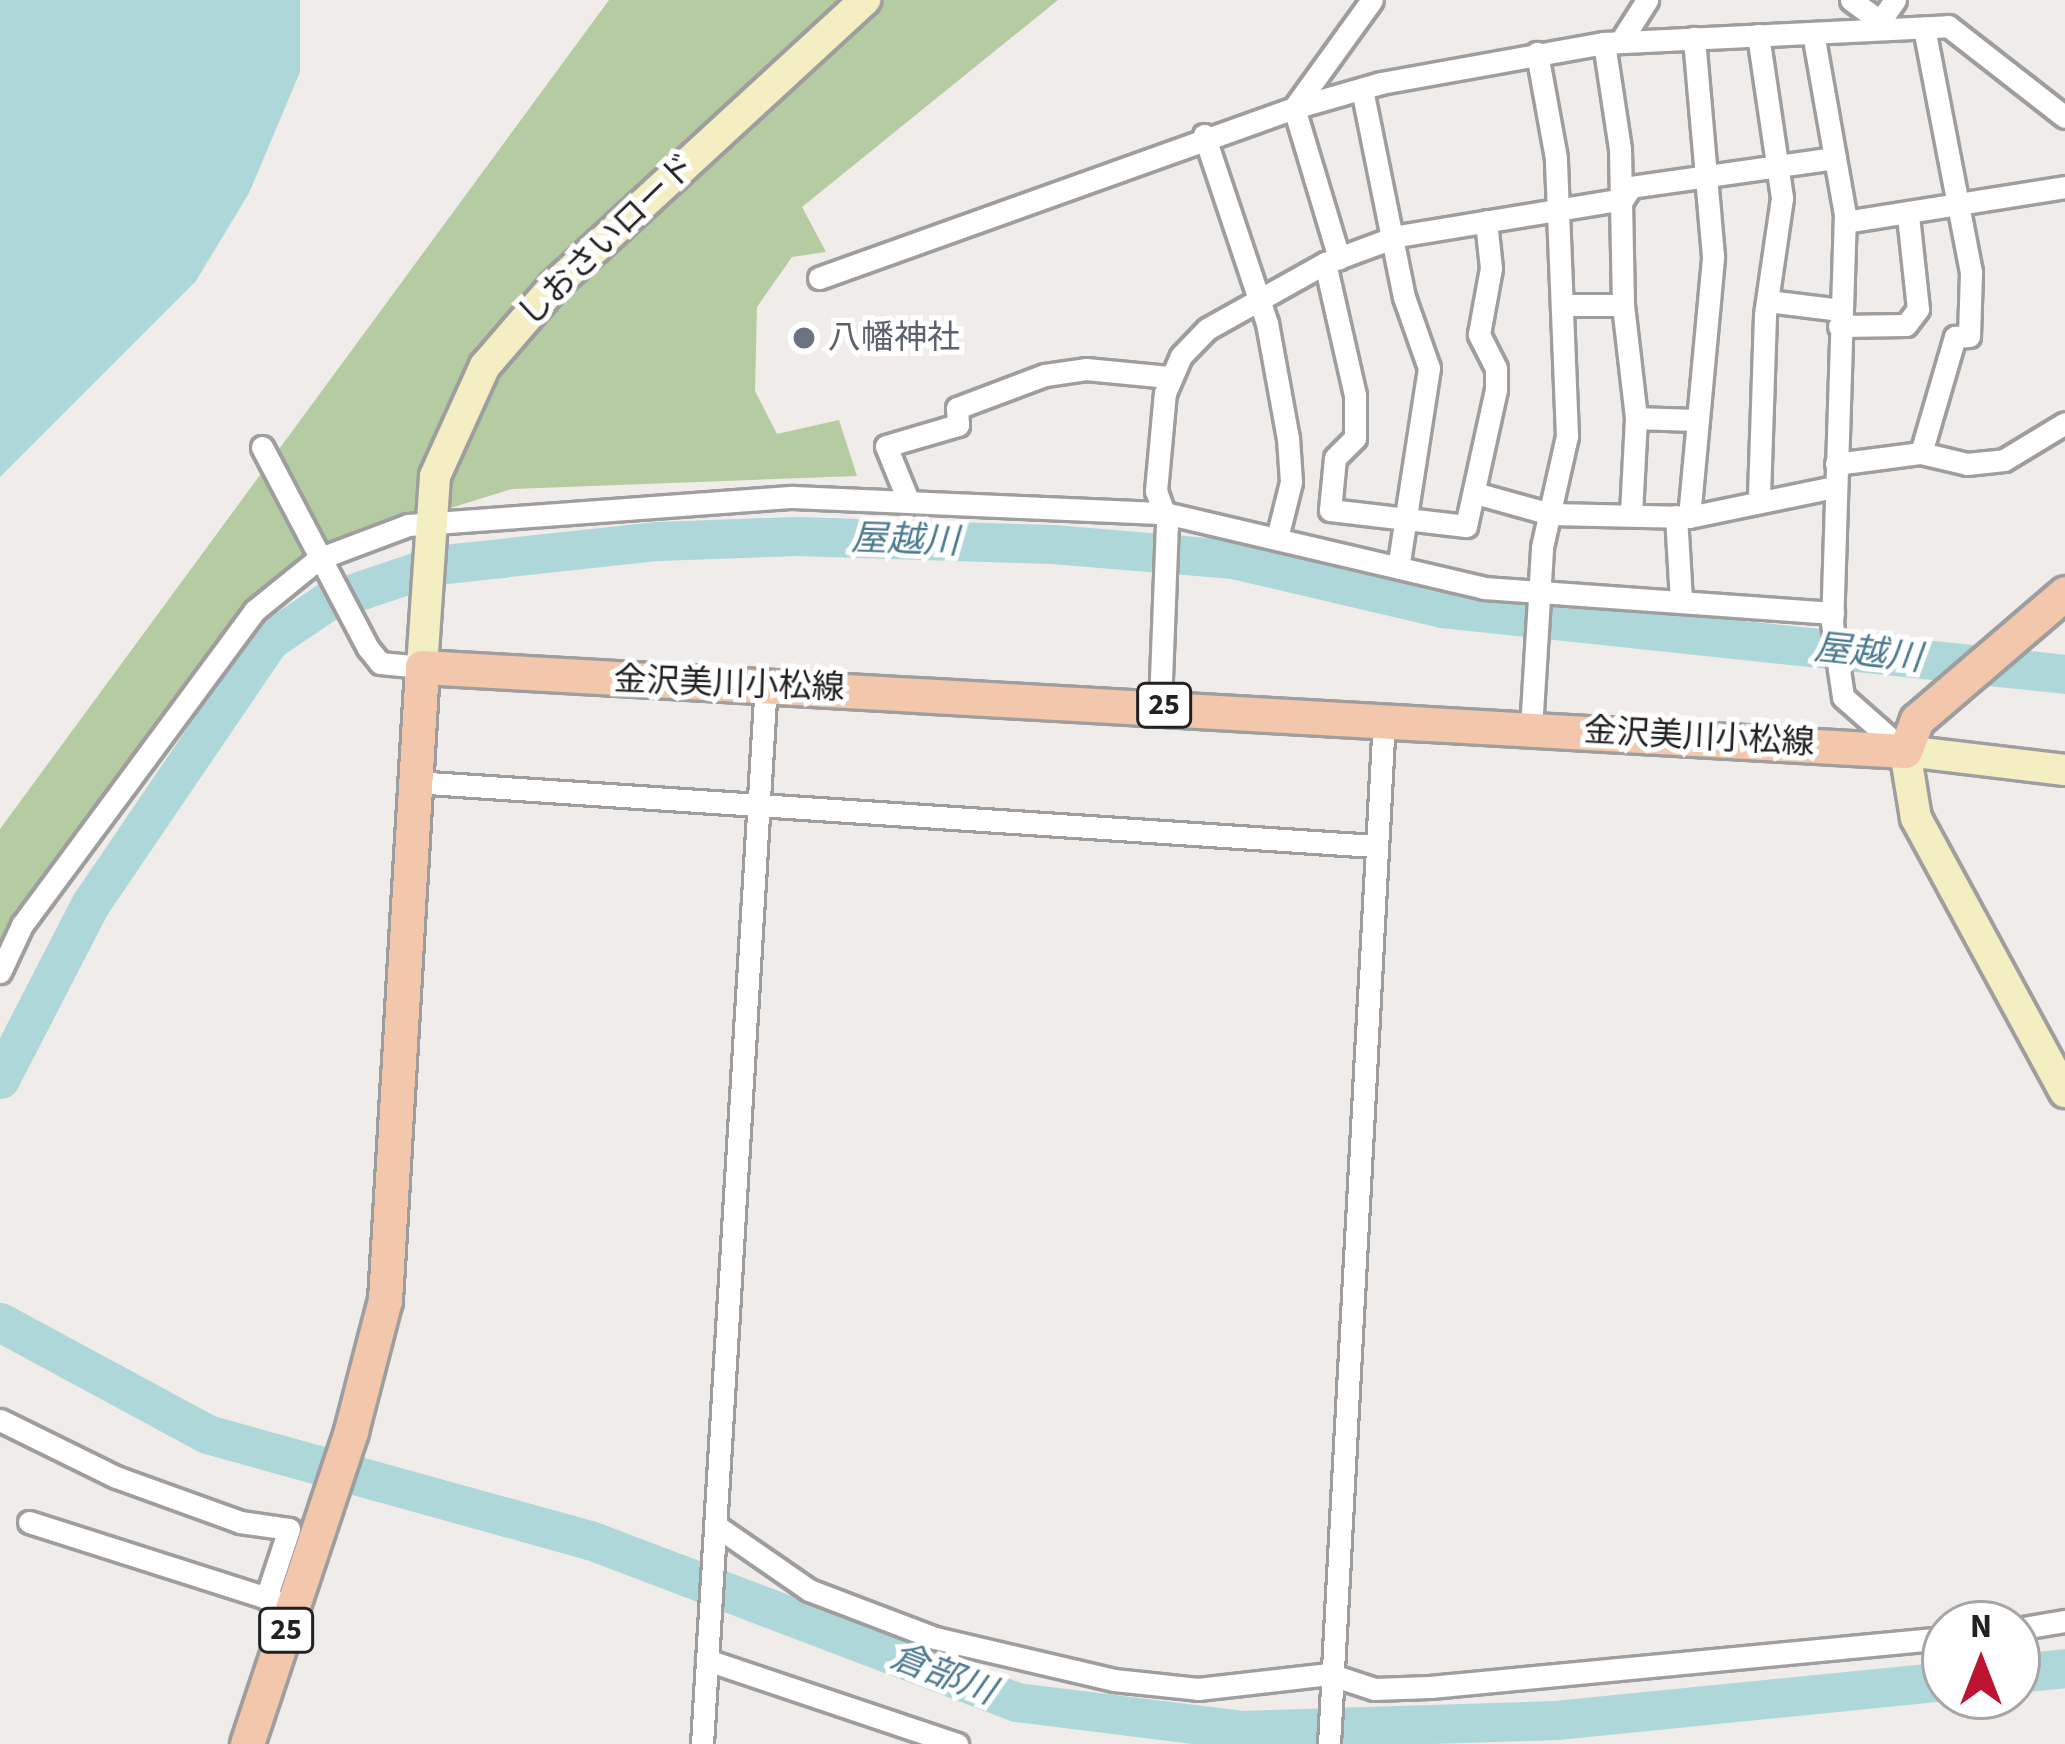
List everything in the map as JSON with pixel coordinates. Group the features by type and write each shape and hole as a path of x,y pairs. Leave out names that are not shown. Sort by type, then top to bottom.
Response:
{"main road":[{"path":"1905,751 1917,720 2065,593"},
{"name":"金沢美川小松線","path":"422,667 1160,705 1905,751"},
{"name":"25","path":"247,1744 280,1603 325,1517 385,1300 422,667"}],"street":[{"name":"しおさいロード","path":"422,667 427,527 435,476 504,340 865,0"},
{"path":"1372,0 1294,108 1332,261 1355,395 1355,438 1335,458 1330,510 1466,526 1496,388 1496,368 1479,334 1491,268 1486,221"},
{"path":"1631,515 1636,418 1623,304 1623,199 1612,42 1647,0"},
{"path":"1851,0 1878,24"},
{"path":"1878,24 1895,0"},
{"path":"819,278 1204,135 1294,108 1362,88 1612,42 1814,33 1878,24 1948,26 2065,117"},
{"path":"1921,453 1955,337 1969,337 1971,272 1954,210 1924,27"},
{"path":"1814,33 1845,221 1832,618 1840,678 1861,718 1905,751 2065,770"},
{"path":"1758,35 1782,230 1768,301 1759,499"},
{"path":"1681,601 1682,516 1713,256 1710,176 1694,38"},
{"path":"1531,729 1540,595 1550,514 1567,436 1559,208 1537,53"},
{"path":"1362,88 1398,236 1404,297 1429,368 1398,568"},
{"path":"1204,135 1259,298 1288,438 1291,482 1277,538"},
{"path":"1160,705 1166,517 1156,491 1169,377 1207,329 1332,261 1398,236 1623,199 1631,187 1835,158"},
{"path":"1845,221 1954,210 2065,188"},
{"path":"1768,301 1839,318 1906,325 1918,309 1908,214"},
{"path":"1566,305 1623,304"},
{"path":"908,500 886,446 958,425 957,408 1045,375 1086,369 1169,377"},
{"path":"1636,418 1693,420"},
{"path":"1837,464 1921,453 1967,464 2005,460 2065,423"},
{"path":"262,446 368,647 380,663 422,667"},
{"path":"1474,493 1550,514 1682,516 1834,488"},
{"path":"0,972 22,925 254,611 321,563 427,527 794,497 908,500 1166,517 1277,538 1484,588 1681,601 1832,618"},
{"path":"702,1744 766,683"},
{"path":"1329,1744 1384,720"},
{"path":"1905,751 1916,818 2065,1092"},
{"path":"413,782 1376,846"},
{"path":"0,1420 116,1477 240,1522 289,1529 280,1603 29,1522"},
{"path":"718,1531 809,1590 1005,1657 1198,1689 1329,1682 1374,1689 1430,1687 1921,1640"},
{"path":"707,1660 957,1744"}],"green space":[{"path":"609,0 1058,0 802,207 826,252 792,257 757,307 755,391 777,434 839,420 857,476 512,489 337,543 248,605 112,782 0,955 0,829"}],"water":[{"path":"0,0 300,0 300,72 249,193 196,281 0,477"}],"waterway":[{"name":"屋越川","path":"0,1079 91,903 270,640 326,602 436,565 658,541 796,536 1053,544 1233,559 1442,608 2065,674"},
{"name":"倉部川","path":"0,1322 207,1434 590,1540 1017,1702 1241,1730 1556,1720 1921,1683"},
{"name":"倉部川","path":"2041,1670 2065,1668"}],"place":[{"name":"八幡神社","path":"804,338"}]}
